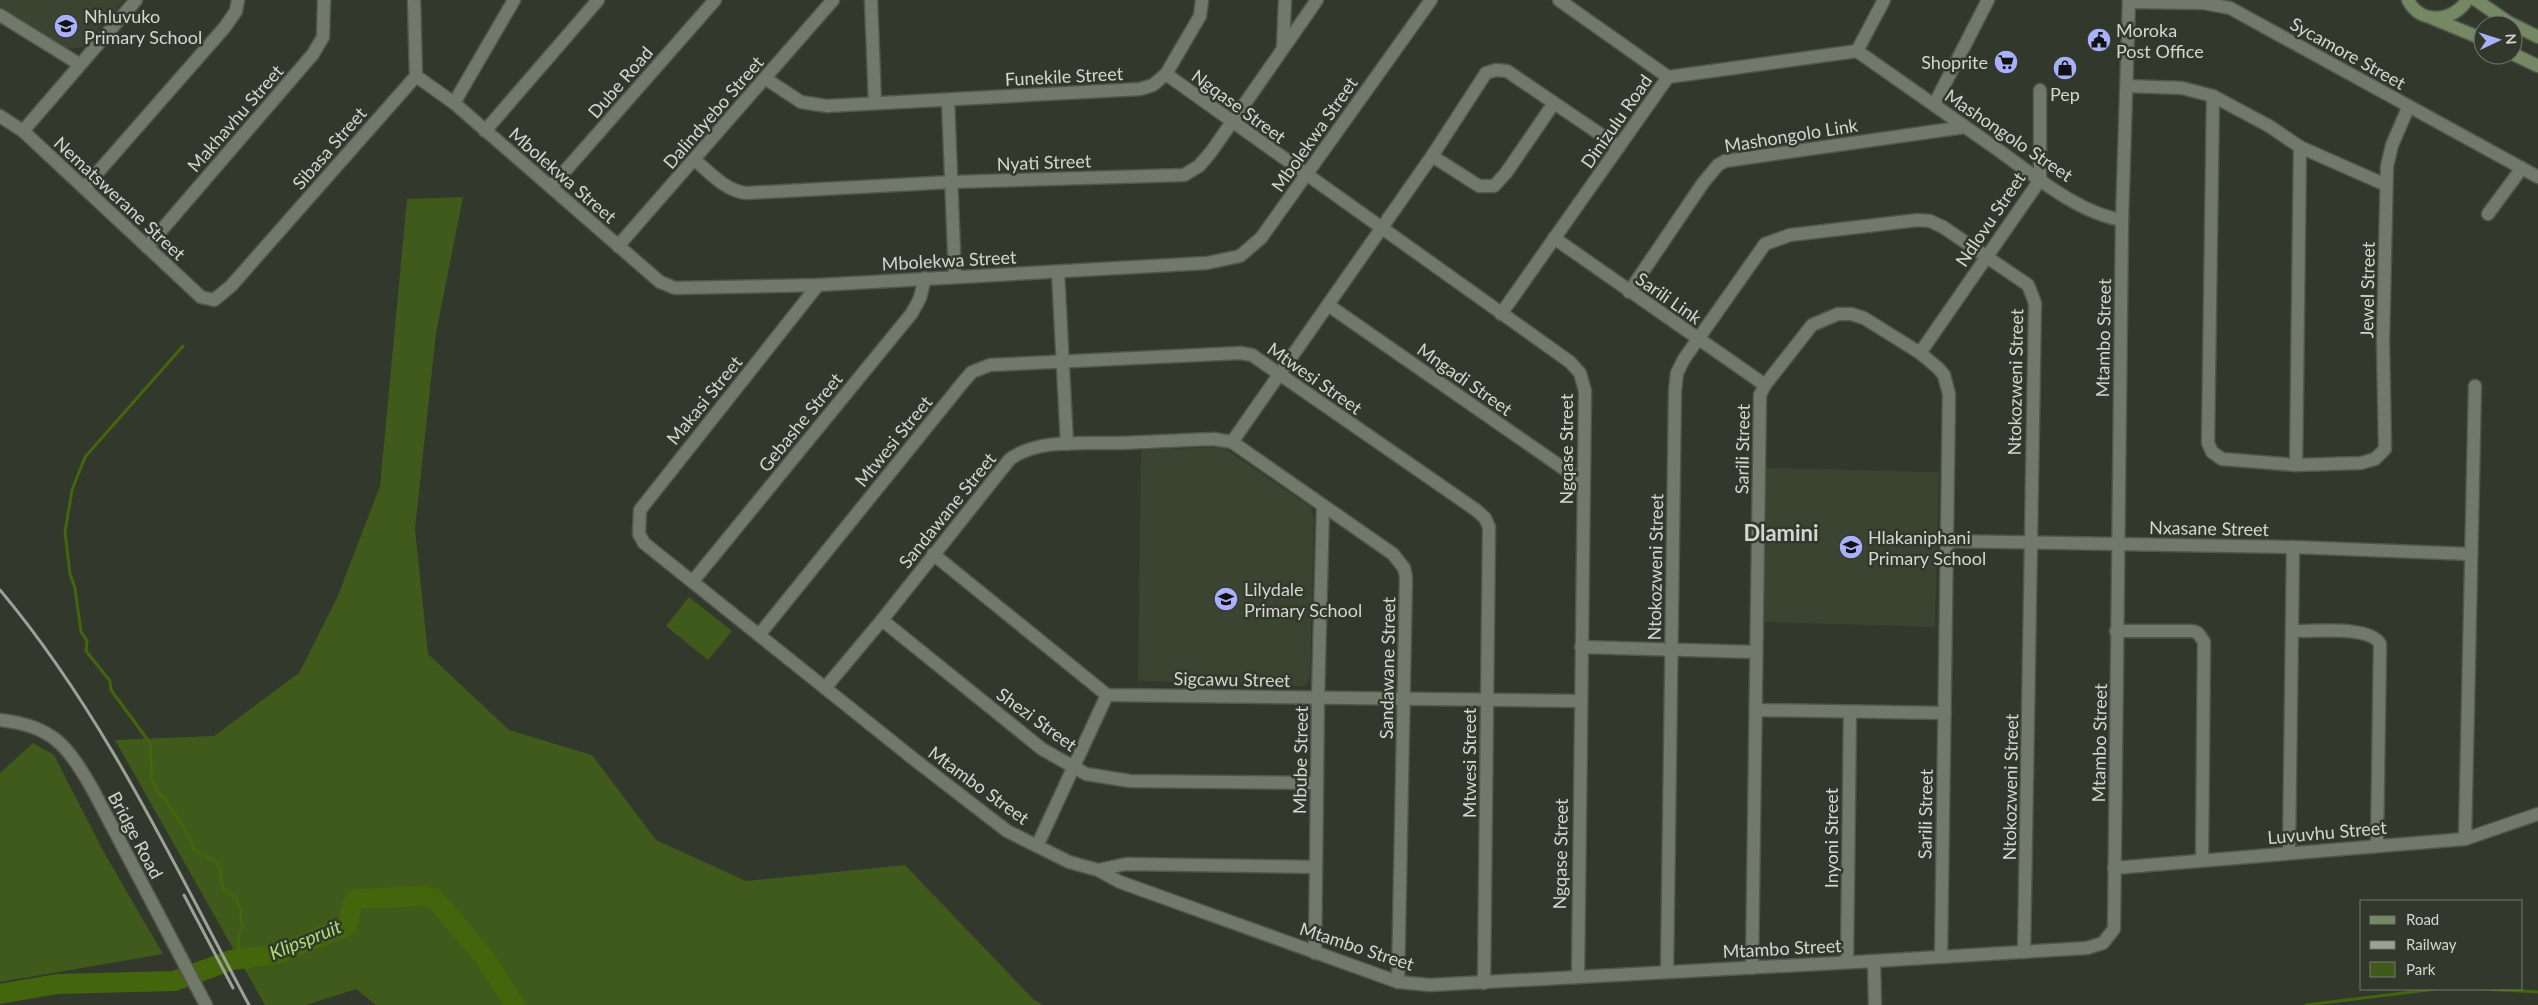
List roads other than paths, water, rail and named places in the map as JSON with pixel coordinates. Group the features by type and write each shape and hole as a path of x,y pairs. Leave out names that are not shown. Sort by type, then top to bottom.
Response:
{"main road":[{"path":"2432,18 2450,16 2464,6 2467,0"},
{"path":"2476,0 2508,22 2538,37"},
{"path":"2406,1 2423,15 2473,34"},
{"path":"2450,16 2473,31"},
{"path":"2523,59 2538,66"}],"street":[{"path":"23,131 136,0"},
{"path":"84,188 226,27 236,11 238,0"},
{"name":"Makhavhu Street","path":"147,248 313,54 323,37 324,0"},
{"path":"414,0 416,76"},
{"path":"504,15 505,0"},
{"path":"454,103 514,0"},
{"path":"486,131 598,0"},
{"name":"Dube Road","path":"551,187 715,0"},
{"name":"Dalindyebo Street","path":"618,246 766,79 833,0"},
{"path":"870,0 875,103"},
{"name":"Funekile Street","path":"766,79 801,102 810,104 948,100 1140,89 1153,85 1166,74 1200,16 1202,0"},
{"path":"1284,46 1285,0"},
{"name":"Nyati Street","path":"695,160 729,188 737,192 746,193 952,182 1184,175 1199,166 1233,122 1317,0"},
{"name":"Mbolekwa Street","path":"416,76 454,103 660,282 674,288 818,285 1207,263 1240,256 1261,238 1431,0"},
{"path":"1560,0 1668,77"},
{"path":"1857,51 1884,0"},
{"path":"1934,105 1988,0"},
{"name":"Mtambo Street","path":"644,543 978,810 1007,830 1069,862 1098,870 1120,882 1398,982 1430,985 1752,968 2087,948 2101,944 2107,939 2114,925 2122,220 2129,1"},
{"name":"Sycamore Street","path":"2129,1 2202,3 2230,8 2408,108 2538,177"},
{"path":"0,15 79,64"},
{"name":"Dinizulu Road","path":"1500,314 1668,77 1857,51"},
{"name":"Mashongolo Street","path":"1857,51 2040,180 2103,217 2122,220"},
{"path":"1232,442 1281,375 1432,156 1486,73 1496,70 1507,71 1619,146"},
{"name":"Ngqase Street","path":"1166,74 1500,314 1570,362 1580,373 1585,391 1578,977"},
{"name":"Sibasa Street","path":"218,298 231,286 416,76"},
{"path":"2127,86 2182,88 2213,96 2300,146 2386,186"},
{"name":"Ndlovu Street","path":"1920,353 2040,180 2040,90"},
{"path":"2213,96 2208,443 2212,452 2222,459 2296,465 2300,146"},
{"path":"948,100 955,276"},
{"path":"1432,156 1479,186 1494,186 1506,172 1554,103"},
{"name":"Jewel Street","path":"2296,465 2361,464 2382,455 2386,439 2383,340 2387,166 2392,145 2408,108"},
{"name":"Nematswerane Street","path":"0,116 23,131 147,248 201,296 208,299 218,298"},
{"name":"Mashongolo Link","path":"1629,292 1704,183 1718,165 1725,161 1965,127"},
{"path":"2488,214 2522,168"},
{"name":"Ntokozweni Street","path":"1667,972 1676,380 1684,359 1697,339 1765,244 1779,237 1924,220 1943,227 2028,285 2035,304 2024,952"},
{"name":"Sarili Link","path":"1554,238 1765,385"},
{"path":"1058,272 1067,444"},
{"name":"Gebashe Street","path":"693,581 912,313 920,298 925,278"},
{"name":"Makasi Street","path":"644,543 638,534 640,510 818,285"},
{"name":"Mngadi Street","path":"1328,305 1583,482"},
{"name":"Sarili Street","path":"1752,968 1760,395 1765,385 1812,325 1838,314 1851,314 1864,318 1920,353 1944,375 1949,394 1941,957"},
{"name":"Mtwesi Street","path":"759,635 972,372 990,365 1240,353 1252,355 1485,518 1489,527 1484,982"},
{"path":"2465,839 2475,386"},
{"name":"Sandawane Street","path":"825,688 882,620 1010,459 1027,450 1067,444 1214,439 1232,442 1393,554 1404,568 1406,577 1398,982"},
{"name":"Mbube Street","path":"1315,953 1318,698 1323,507"},
{"name":"Nxasane Street","path":"1946,541 2293,547 2470,554"},
{"path":"2289,853 2294,631 2293,547"},
{"path":"933,554 1106,695 1037,846"},
{"name":"Shezi Street","path":"882,620 1042,749 1074,768 1097,777 1130,780 1317,783"},
{"path":"2116,631 2193,631 2204,642 2202,860"},
{"path":"2294,631 2362,632 2375,638 2380,644 2377,846"},
{"path":"1581,647 1756,652"},
{"name":"Sigcawu Street","path":"1106,695 1404,701 1580,702"},
{"path":"1756,710 1944,713"},
{"name":"Inyoni Street","path":"1847,962 1850,713"},
{"name":"Bridge Road","path":"0,720 24,723 46,732 61,745 77,765 203,1000"},
{"name":"Luvuvhu Street","path":"2114,868 2465,839 2538,814"},
{"path":"1098,870 1126,864 1316,867"},
{"path":"1874,961 1875,1005"}],"waterway":[{"path":"183,346 85,457 72,490 65,532 70,574 75,588 81,632 87,641 86,651 110,681 111,690 150,743 152,781 157,791 166,800 187,832 194,849 216,862 221,871 224,890 236,898 240,907 242,928 238,938 239,959"},
{"name":"Klipspruit","path":"0,994 57,984 174,981 232,960 278,954 347,926 352,905 356,899 422,896 434,898 484,957 515,1005"},
{"path":"2306,1005 2428,990"},
{"path":"2502,990 2538,992"}],"railway":[{"path":"0,590 72,687 104,738 164,844 249,1005"},
{"path":"184,895 233,988"}],"place":[{"name":"Nhluvuko Primary School","path":"66,26"},
{"name":"Moroka Post Office","path":"2099,40"},
{"name":"Shoprite","path":"2006,62"},
{"name":"Pep","path":"2065,68"},
{"name":"Hlakaniphani Primary School","path":"1851,547"},
{"name":"Lilydale Primary School","path":"1226,599"}],"district":[{"name":"Dlamini","path":"1781,532"}]}
